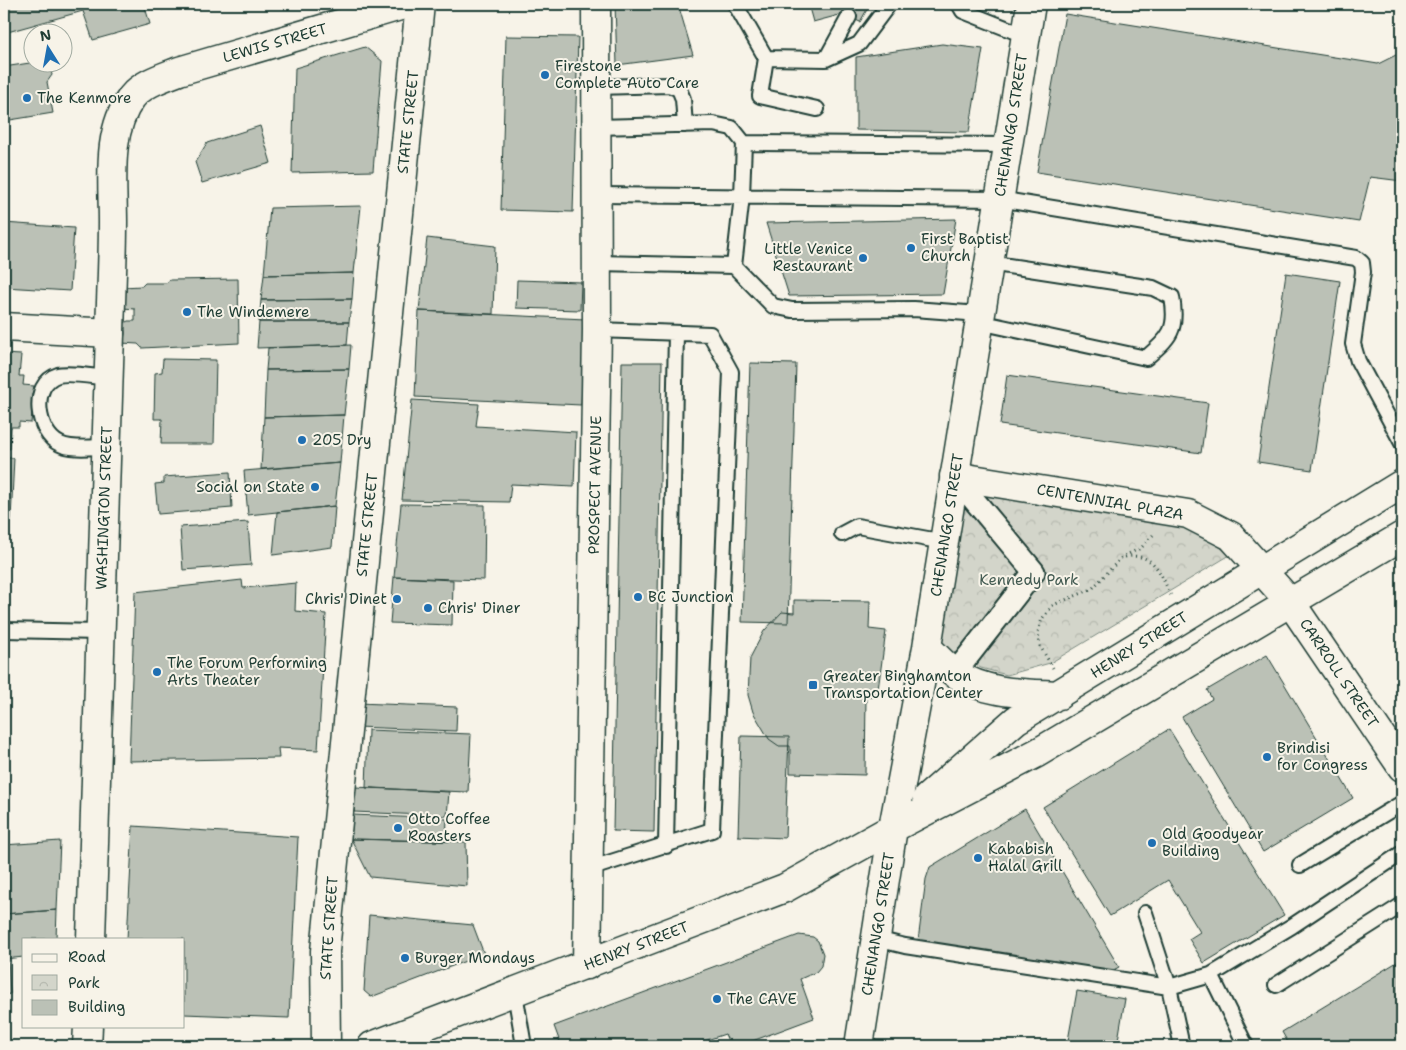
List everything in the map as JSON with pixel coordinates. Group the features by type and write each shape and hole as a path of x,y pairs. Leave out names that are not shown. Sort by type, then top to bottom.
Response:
{"street":[{"name":"LEWIS STREET","path":"145,86 179,71 407,4"},
{"name":"STATE STREET","path":"326,1046 326,951 328,921 420,4"},
{"name":"PROSPECT AVENUE","path":"587,965 597,330 596,4"},
{"name":"CHENANGO STREET","path":"859,1046 893,828 927,647 1031,4"},
{"name":"WASHINGTON STREET","path":"91,938 113,222 111,175 116,138 122,114 133,95 145,86"},
{"path":"4,327 110,333"},
{"path":"954,476 1034,572 955,674"},
{"name":"CENTENNIAL PLAZA","path":"954,476 1188,514 1230,536 1291,603"},
{"name":"HENRY STREET","path":"893,828 1016,720 1402,484"},
{"name":"HENRY STREET","path":"372,1046 515,993 785,888 893,828 1037,753 1402,536"},
{"name":"CARROLL STREET","path":"1291,603 1402,767"},
{"path":"927,647 955,674 976,685 1010,693 1063,692"},
{"path":"87,1046 88,1028"}],"lane":[{"path":"735,4 766,58 760,96 817,109"},
{"path":"766,58 826,59 859,44 889,4"},
{"path":"959,4 963,11 1026,36"},
{"path":"826,59 849,17"},
{"path":"597,87 670,85 679,89 685,125"},
{"path":"597,127 713,124 732,128 744,143 742,196 734,266"},
{"path":"744,143 1008,145"},
{"path":"598,195 999,198 1356,258 1362,263 1363,272 1353,344 1358,361 1402,443"},
{"path":"596,264 734,266 773,306 792,310 914,309 980,318 1146,358 1168,338 1175,316 1172,297 1154,288 989,263"},
{"path":"589,869 712,830 731,372 710,334 597,330"},
{"path":"666,846 676,333"},
{"path":"106,447 62,445 50,438 42,424 39,402 43,389 50,380 59,375 108,378"},
{"path":"842,534 857,526 944,542"},
{"path":"4,630 100,632"},
{"path":"1300,865 1402,803"},
{"path":"876,939 905,946 1169,987 1211,975 1292,926 1402,853"},
{"path":"1276,985 1402,905"},
{"path":"1145,913 1169,987 1182,1046"},
{"path":"1211,975 1246,1046"},
{"path":"515,993 524,1046"}],"path":[{"path":"1063,692 1040,646 1038,632 1042,619 1053,605 1092,589 1122,557 1141,548 1155,532 1157,509"},
{"path":"1122,557 1137,555 1148,559 1156,566 1182,617"}],"green space":[{"name":"Kennedy Park","path":"960,484 1190,524 1230,555 1050,663 1007,675 981,668 937,643"}],"building":[{"path":"4,4 144,4 150,24 93,40 83,11 44,22 22,22 22,28 4,33"},
{"path":"160,4 183,4 162,10"},
{"path":"615,4 678,4 693,55 617,65"},
{"path":"808,4 870,4 860,22 843,14 813,22"},
{"path":"1065,14 1378,64 1402,52 1402,181 1370,177 1359,222 1037,172"},
{"path":"506,36 578,37 573,212 501,210"},
{"path":"942,44 983,49 969,132 856,130 856,57"},
{"path":"365,47 382,61 373,171 292,173 295,68"},
{"name":"The Kenmore","path":"22,64 22,72 51,72 52,75 47,82 53,113 4,121 4,67"},
{"path":"260,126 271,163 202,183 195,162 207,143"},
{"path":"361,206 354,273 264,275 270,208"},
{"name":"Little Venice Restaurant","path":"956,219 943,294 789,296 766,223"},
{"path":"4,223 74,228 70,291 4,287"},
{"path":"427,238 495,246 493,314 419,311"},
{"path":"354,273 352,299 261,300 264,275"},
{"path":"1286,273 1340,281 1312,470 1258,462"},
{"name":"The Windemere","path":"238,279 239,343 142,348 138,344 121,343 120,325 128,321 135,321 135,309 123,308 122,287 142,286 145,283 166,283 170,280"},
{"path":"517,280 581,282 580,310 516,308"},
{"path":"352,299 349,322 259,322 261,300"},
{"path":"419,311 585,319 581,405 415,397"},
{"path":"259,322 349,322 347,345 257,348"},
{"path":"351,345 349,369 266,370 268,348"},
{"path":"4,354 21,355 19,376 24,376 23,385 34,386 31,423 19,422 19,427 11,427 10,449 4,448"},
{"path":"163,359 216,360 214,444 161,444 162,419 154,419 155,373 162,372"},
{"name":"BC Junction","path":"622,362 662,362 654,832 613,831"},
{"path":"750,363 796,364 788,623 742,622"},
{"path":"349,369 344,415 264,417 266,370"},
{"path":"1007,375 1208,403 1201,453 1000,425"},
{"path":"412,400 479,404 476,426 576,432 574,487 511,484 509,502 402,500"},
{"name":"205 Dry","path":"344,415 340,463 261,469 264,417"},
{"path":"4,458 14,458 11,520 4,520"},
{"path":"340,463 335,506 248,515 244,471"},
{"path":"230,472 232,508 158,514 155,484 164,483 164,477"},
{"path":"401,504 485,505 484,580 394,577"},
{"path":"335,506 332,547 273,555 277,512"},
{"path":"248,522 251,565 183,570 180,527"},
{"path":"394,577 453,580 452,625 390,623"},
{"name":"The Forum Performing Arts Theater","path":"242,580 243,588 296,583 295,611 326,614 318,750 278,748 279,758 129,761 135,592"},
{"name":"Greater Binghamton Transportation Center","path":"794,600 870,601 869,629 886,631 877,697 866,696 865,775 790,773 790,746 779,746 769,739 753,712 748,695 750,658 764,631 782,612 794,613"},
{"name":"Brindisi for Congress","path":"1267,655 1353,798 1263,852 1182,717 1212,699 1207,690"},
{"path":"358,703 457,707 456,731 357,727"},
{"name":"Old Goodyear Building","path":"1169,729 1284,915 1204,963 1189,939 1200,932 1168,880 1110,916 1043,807"},
{"path":"368,730 471,734 468,792 366,788"},
{"path":"741,736 789,737 785,838 738,836"},
{"path":"355,787 449,792 447,816 354,812"},
{"path":"1025,809 1119,967 1108,973 918,941 926,879 930,867"},
{"path":"353,815 447,819 446,841 351,839"},
{"path":"133,826 298,837 289,1018 185,1014 185,938 127,938"},
{"path":"351,839 466,842 467,886 370,877"},
{"path":"60,841 57,910 4,914 4,845"},
{"path":"57,910 56,938 22,938 22,957 4,959 4,914"},
{"path":"369,915 473,925 484,954 371,997 364,991"},
{"name":"The CAVE","path":"799,935 813,937 818,941 823,954 821,966 816,972 800,979 814,1018 739,1046 730,1046 725,1034 704,1041 706,1046 559,1046 561,1045 554,1026"},
{"path":"8,958 10,994 4,995 4,959"},
{"path":"1402,959 1402,1046 1290,1046 1282,1032"},
{"path":"1077,991 1125,999 1117,1046 1067,1046"}],"place":[{"name":"Firestone Complete Auto Care","path":"545,75"},
{"name":"The Kenmore","path":"27,98"},
{"name":"First Baptist Church","path":"911,248"},
{"name":"Little Venice Restaurant","path":"863,258"},
{"name":"The Windemere","path":"187,312"},
{"name":"205 Dry","path":"302,440"},
{"name":"Social on State","path":"315,487"},
{"name":"BC Junction","path":"638,597"},
{"name":"Chris' Dinet","path":"397,599"},
{"name":"Chris' Diner","path":"428,608"},
{"name":"The Forum Performing Arts Theater","path":"157,672"},
{"name":"Greater Binghamton Transportation Center","path":"813,685"},
{"name":"Brindisi for Congress","path":"1267,757"},
{"name":"Otto Coffee Roasters","path":"398,828"},
{"name":"Old Goodyear Building","path":"1152,843"},
{"name":"Kababish Halal Grill","path":"978,858"},
{"name":"Burger Mondays","path":"405,958"},
{"name":"The CAVE","path":"717,999"}]}
